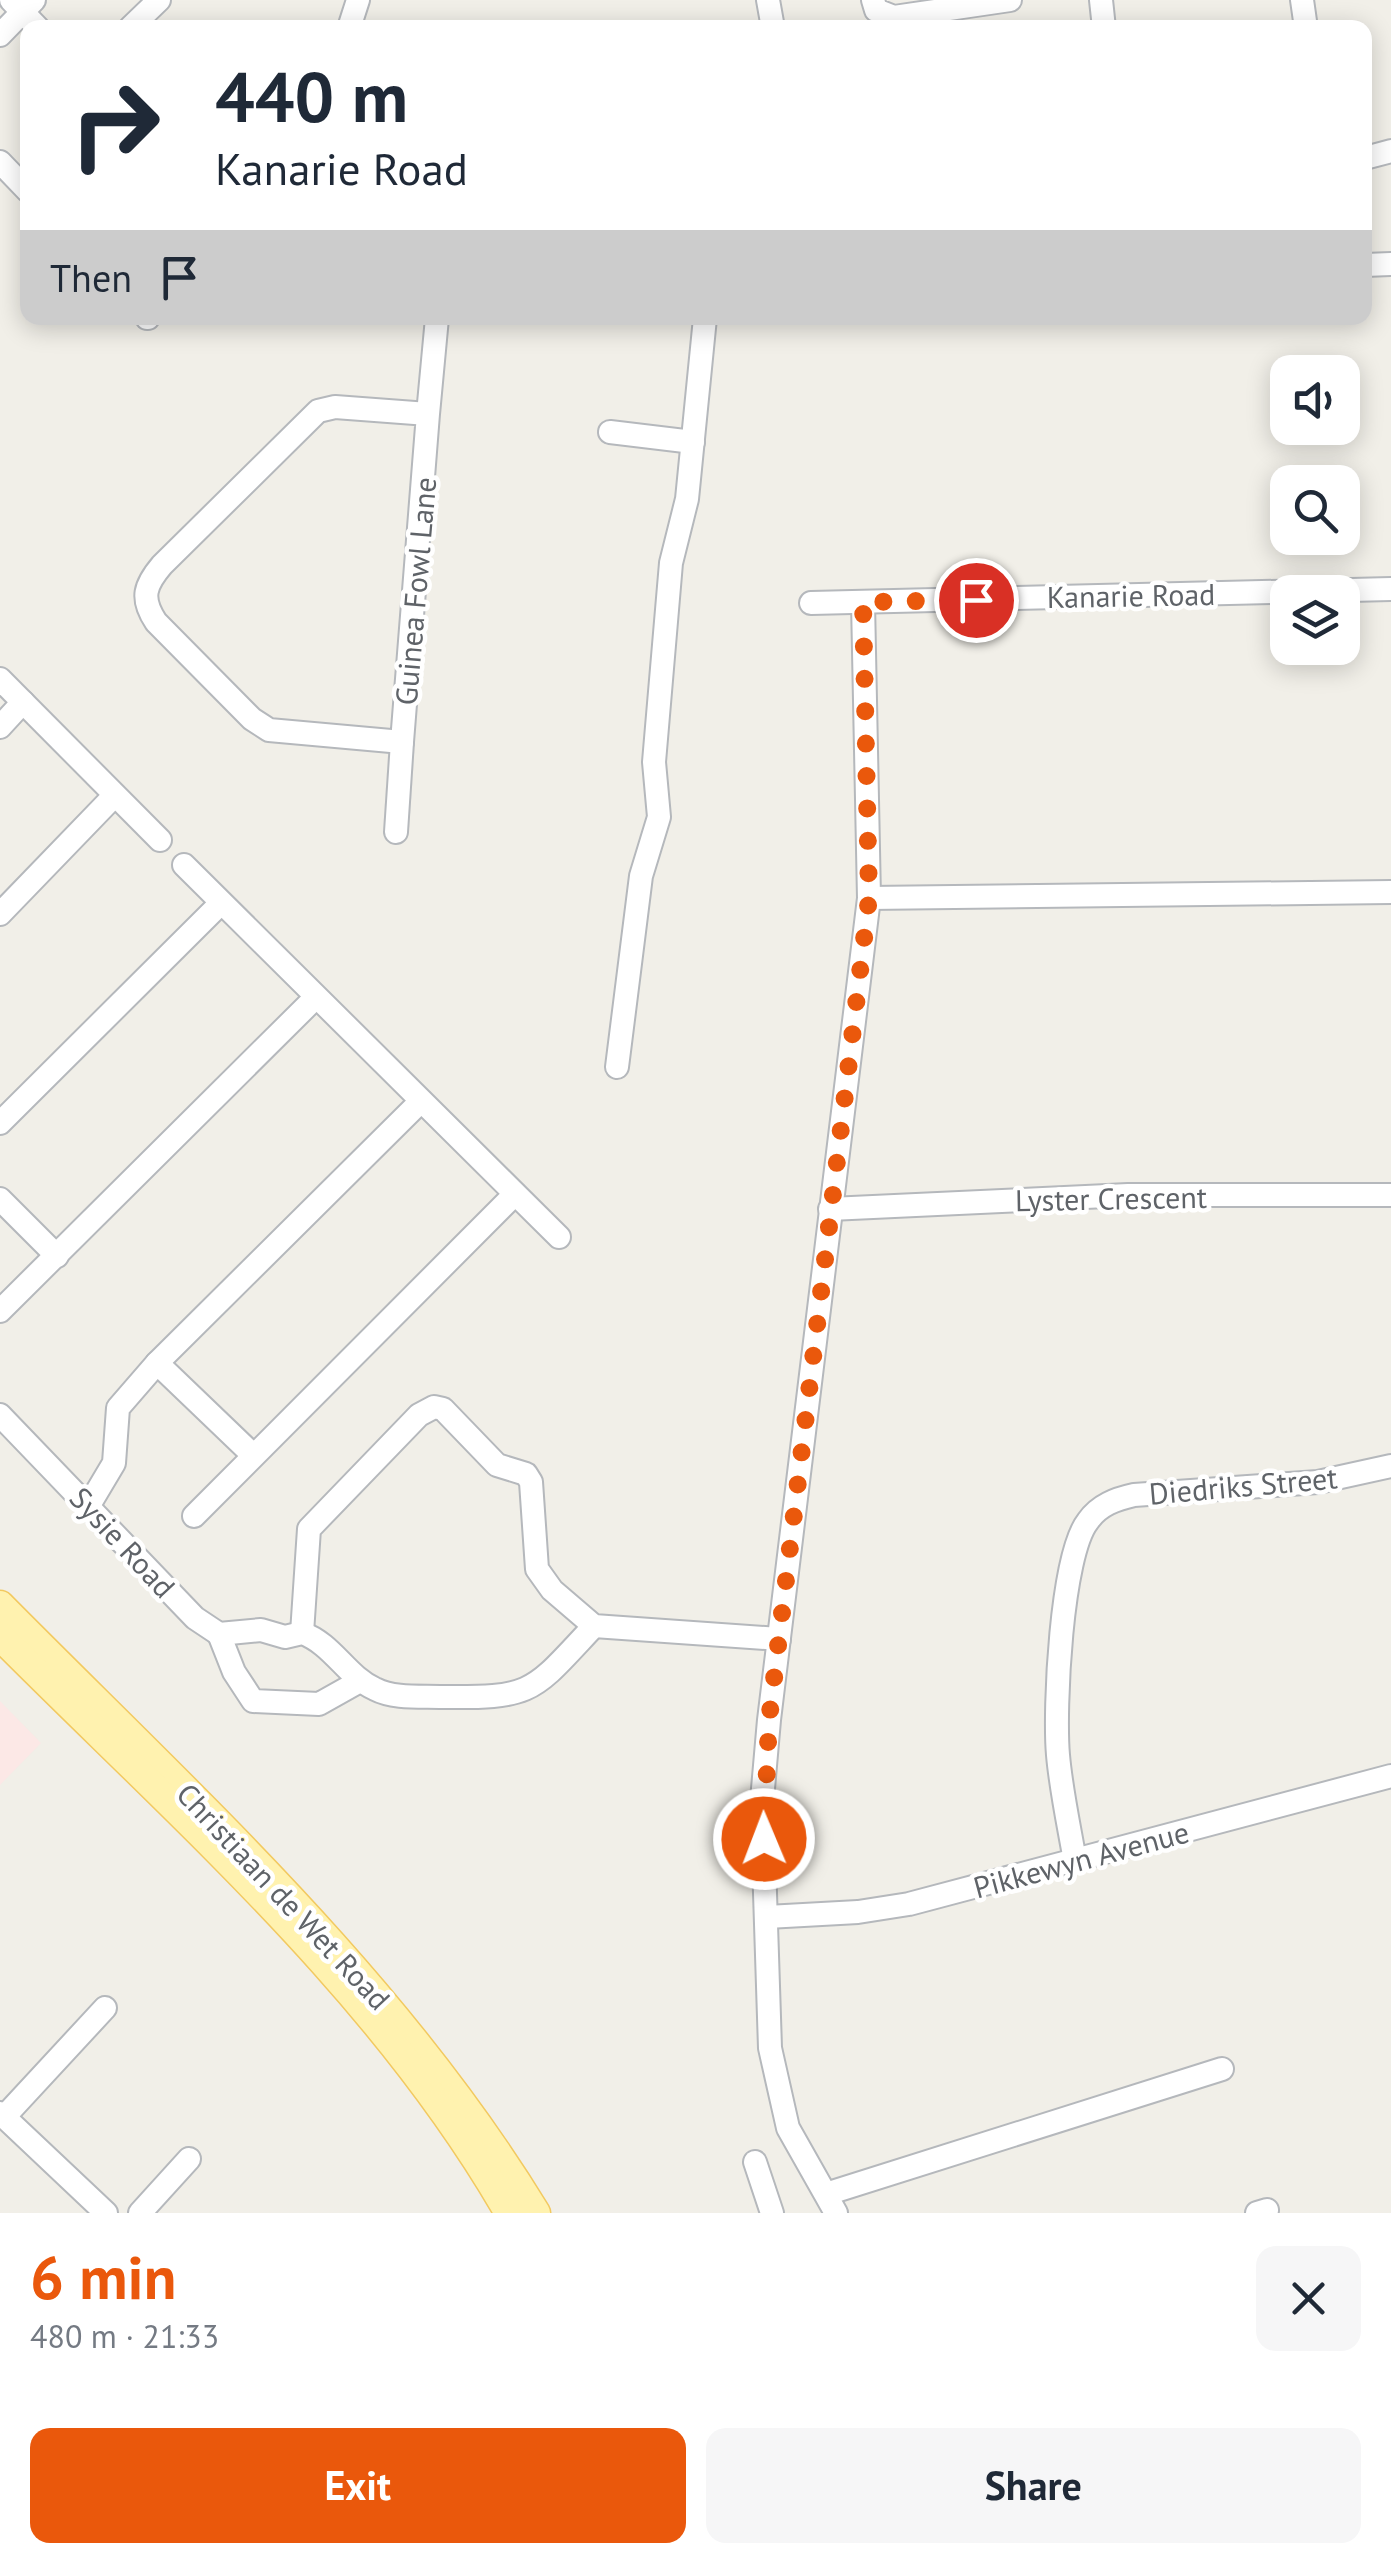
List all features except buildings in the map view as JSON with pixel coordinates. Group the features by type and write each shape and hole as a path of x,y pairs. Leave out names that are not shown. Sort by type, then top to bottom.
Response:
{"main road":[{"name":"Christiaan de Wet Road","path":"0,1605 330,1938 452,2085 536,2213"},
{"name":"Christiaan de Wet Road","path":"0,1636 335,1977 437,2102 509,2213"}],"street":[{"path":"138,20 159,0"},
{"path":"873,0 876,10 894,17 1010,0"},
{"path":"0,35 26,10"},
{"path":"0,162 20,183"},
{"name":"Guinea Fowl Lane","path":"428,414 335,407 318,411 162,565 144,595 156,622 262,726 278,733 402,742 435,325"},
{"path":"616,1067 640,876 659,817 654,762 671,563 687,499 704,325"},
{"path":"610,432 692,442"},
{"name":"Kanarie Road","path":"811,604 1391,589"},
{"path":"863,602 869,898 762,1800 770,2048 775,2081 788,2128 831,2204 1222,2069"},
{"path":"0,679 160,840"},
{"path":"0,727 24,702"},
{"path":"396,832 402,742"},
{"path":"0,914 114,796"},
{"path":"184,864 559,1237"},
{"path":"869,898 1391,892"},
{"path":"0,1123 221,903"},
{"path":"0,1312 315,998"},
{"path":"89,1505 114,1463 118,1408 157,1363 421,1101"},
{"path":"194,1516 515,1194"},
{"name":"Lyster Crescent","path":"830,1209 1128,1195 1391,1195"},
{"path":"0,1200 56,1256"},
{"path":"157,1363 253,1455"},
{"path":"302,1633 309,1529 419,1414 434,1407 442,1409 497,1465 526,1474 536,1570 552,1590 594,1626 779,1639"},
{"name":"Sysie Road","path":"0,1414 195,1618 219,1634"},
{"name":"Diedriks Street","path":"1075,1861 1058,1756 1056,1710 1072,1555 1088,1521 1115,1500 1134,1495 1318,1482 1391,1466"},
{"path":"360,1681 319,1704 254,1701 234,1672 219,1634 261,1630 286,1637 302,1633 326,1645 360,1681 391,1694 517,1695 551,1672 594,1626"},
{"name":"Pikkewyn Avenue","path":"767,1917 858,1912 909,1904 1391,1776"},
{"path":"105,2008 3,2114 106,2213"},
{"path":"140,2213 189,2159"},
{"path":"755,2162 772,2213"}],"shaded area":[{"path":"0,1701 41,1743 0,1785"}],"route":[{"path":"764,1839 762,1800 769,1720 869,898 863,602 976,600"}]}
